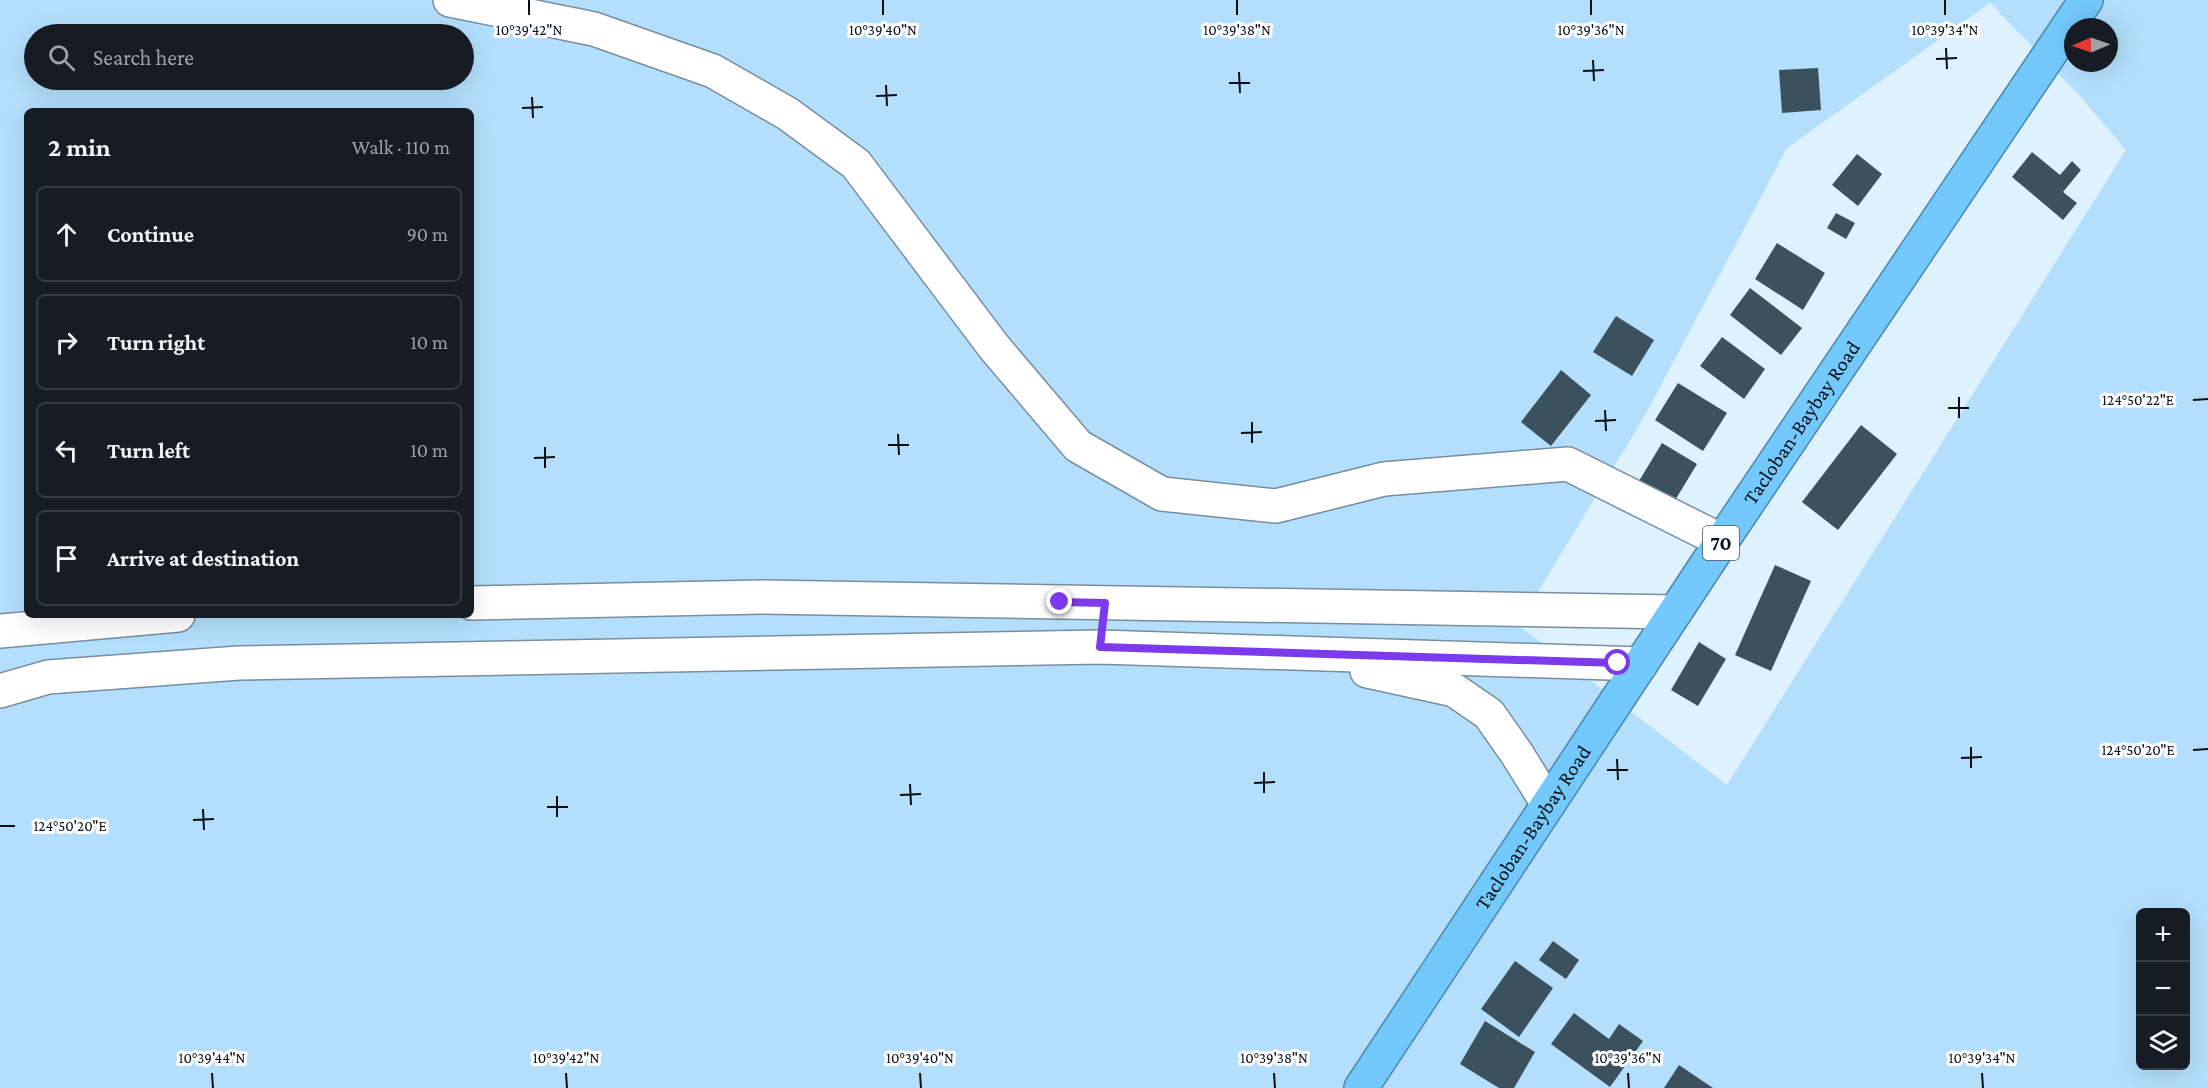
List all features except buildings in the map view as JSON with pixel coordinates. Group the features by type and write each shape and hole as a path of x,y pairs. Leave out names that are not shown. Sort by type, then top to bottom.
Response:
{"highway":[{"name":"Tacloban-Baybay Road","path":"1361,1088 1722,541 2086,0"}],"street":[{"path":"450,0 594,29 713,71 788,114 856,164 994,347 1078,446 1162,494 1276,506 1384,479 1568,464 1722,541"},
{"path":"474,603 762,597 1675,612"},
{"path":"1100,647 1105,603"},
{"path":"0,631 145,618"},
{"path":"0,691 48,676 239,663 1100,647 1641,664"},
{"path":"1289,653 1454,690 1489,714 1548,804"}],"shaded area":[{"path":"0,0 2208,0 2208,1088 0,1088","holes":["1990,3 2079,95 2126,150 1727,785 1518,625 1644,417 1787,148"]}],"route":[{"path":"1060,602 1105,603 1100,647 1618,663"}]}
